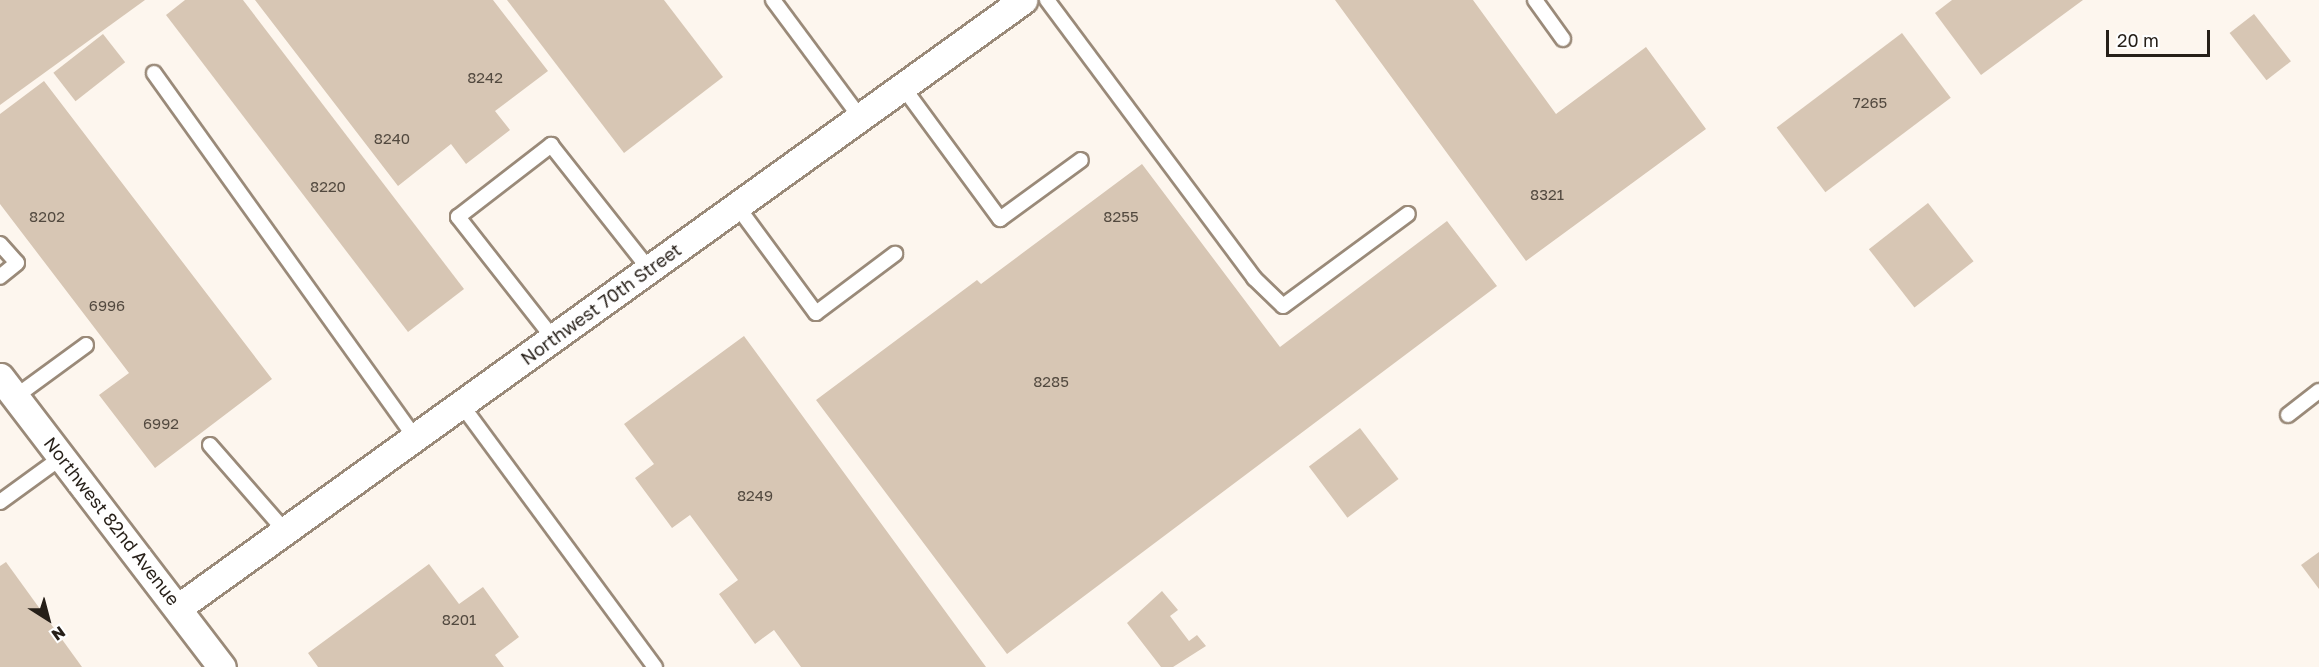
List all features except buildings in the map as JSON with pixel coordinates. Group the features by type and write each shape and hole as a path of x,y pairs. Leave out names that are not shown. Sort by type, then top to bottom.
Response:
{"street":[{"name":"Northwest 70th Street","path":"179,607 1023,0"},
{"name":"Northwest 82nd Avenue","path":"7,387 179,607 222,667"}],"lane":[{"path":"773,0 860,117"},
{"path":"1047,0 1254,278 1283,306 1408,214"},
{"path":"1535,0 1563,39"},
{"path":"154,73 415,437"},
{"path":"903,87 1000,219 1081,160"},
{"path":"553,338 458,217 551,145 649,269"},
{"path":"737,206 816,313 895,254"},
{"path":"0,244 17,263 0,277"},
{"path":"7,387 86,345"},
{"path":"2288,415 2319,392"},
{"path":"461,404 655,667"},
{"path":"210,445 285,531"},
{"path":"0,502 62,457"}]}
